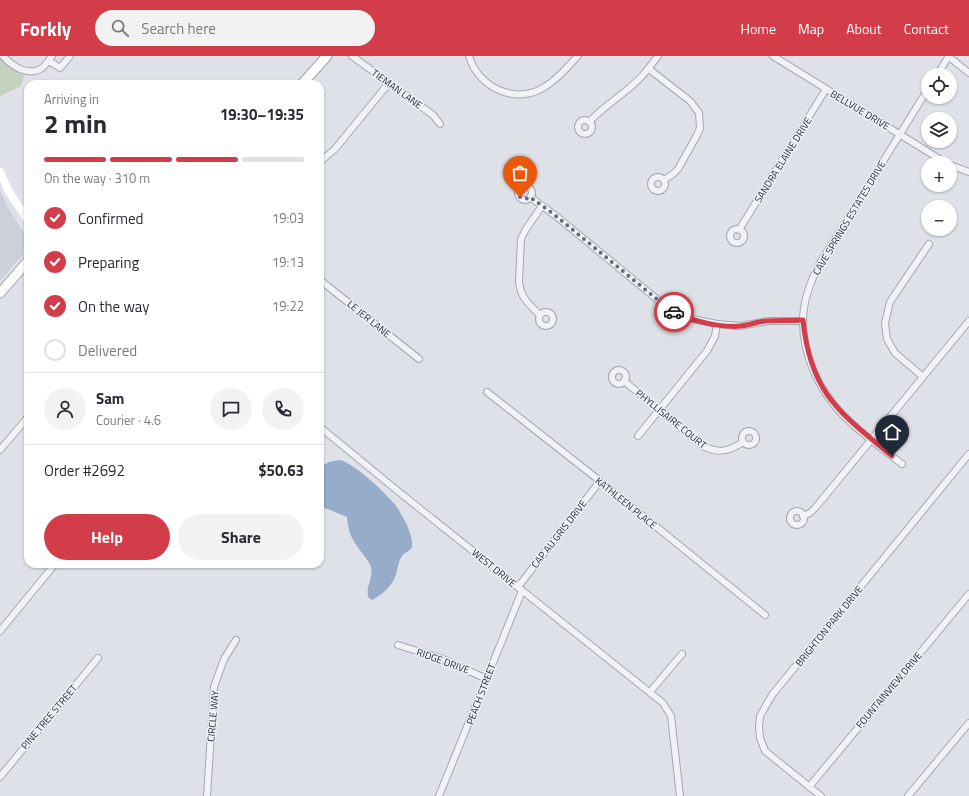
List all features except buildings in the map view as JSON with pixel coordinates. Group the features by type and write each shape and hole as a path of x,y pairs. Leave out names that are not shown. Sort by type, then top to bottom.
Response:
{"main road":[{"path":"305,80 326,56"},
{"path":"0,293 24,266"}],"street":[{"path":"3,56 13,65 20,69 27,70 42,68 51,58 60,68 70,56"},
{"name":"TIEMAN LANE","path":"352,56 433,115 440,124"},
{"path":"469,56 474,70 488,85 508,94 520,94 532,92 546,86 578,56"},
{"path":"589,122 596,114 629,89 649,69 658,56"},
{"name":"BELLVUE DRIVE","path":"773,56 935,156"},
{"path":"942,68 949,57 969,73"},
{"path":"649,69 690,101 699,113 700,128 696,137 678,169 664,180"},
{"path":"324,158 335,149 389,83"},
{"name":"SANDRA ELAINE DRIVE","path":"739,230 826,89"},
{"name":"CAVE SPRINGS ESTATES DRIVE","path":"902,464 842,414 827,396 813,370 808,353 803,320 809,290 825,253 921,100"},
{"path":"957,168 969,172"},
{"path":"0,172 9,192 24,214"},
{"path":"530,197 556,216 673,311 687,318 717,324 740,326 768,321 803,320"},
{"path":"540,315 524,299 518,281 522,236 542,206"},
{"path":"922,376 895,353 887,339 885,323 890,302 929,244"},
{"name":"LE JER LANE","path":"324,283 419,359"},
{"path":"803,516 810,513 816,507 872,440 922,376 969,321"},
{"path":"638,436 707,351 714,336 717,324"},
{"name":"PHYLLISAIRE COURT","path":"624,381 658,410 710,450 724,451 743,442"},
{"name":"KATHLEEN PLACE","path":"487,392 600,481 765,615"},
{"path":"0,450 24,422"},
{"name":"WEST DRIVE","path":"324,430 650,692 668,709 671,716 680,796"},
{"name":"BRIGHTON PARK DRIVE","path":"821,796 765,751 758,727 760,716 772,695 969,454"},
{"name":"CAP AU GRIS DRIVE","path":"520,589 600,481"},
{"path":"0,631 52,568"},
{"name":"PEACH STREET","path":"439,796 487,679 520,589"},
{"name":"FOUNTAINVIEW DRIVE","path":"809,787 969,594"},
{"name":"CIRCLE WAY","path":"207,796 214,688 224,659 236,640"},
{"name":"RIDGE DRIVE","path":"398,645 440,658 487,679"},
{"path":"650,692 682,654"},
{"name":"PINE TREE STREET","path":"0,777 98,658"},
{"path":"908,796 969,723"}],"shaded area":[{"path":"0,190 8,208 24,233 24,254 0,281"}],"green space":[{"path":"0,57 11,68 25,73 21,86 0,96"}],"water":[{"path":"340,460 346,462 362,473 379,488 399,510 411,536 412,548 401,558 394,580 381,595 372,600 369,598 368,594 372,571 371,567 351,536 347,517 324,508 324,465 329,462"}],"way so far":[{"path":"520,197 522,199 530,197 556,216 674,312"}],"route":[{"path":"674,312 687,318 732,326 768,321 803,320 810,362 827,396 842,414 892,456"}]}
